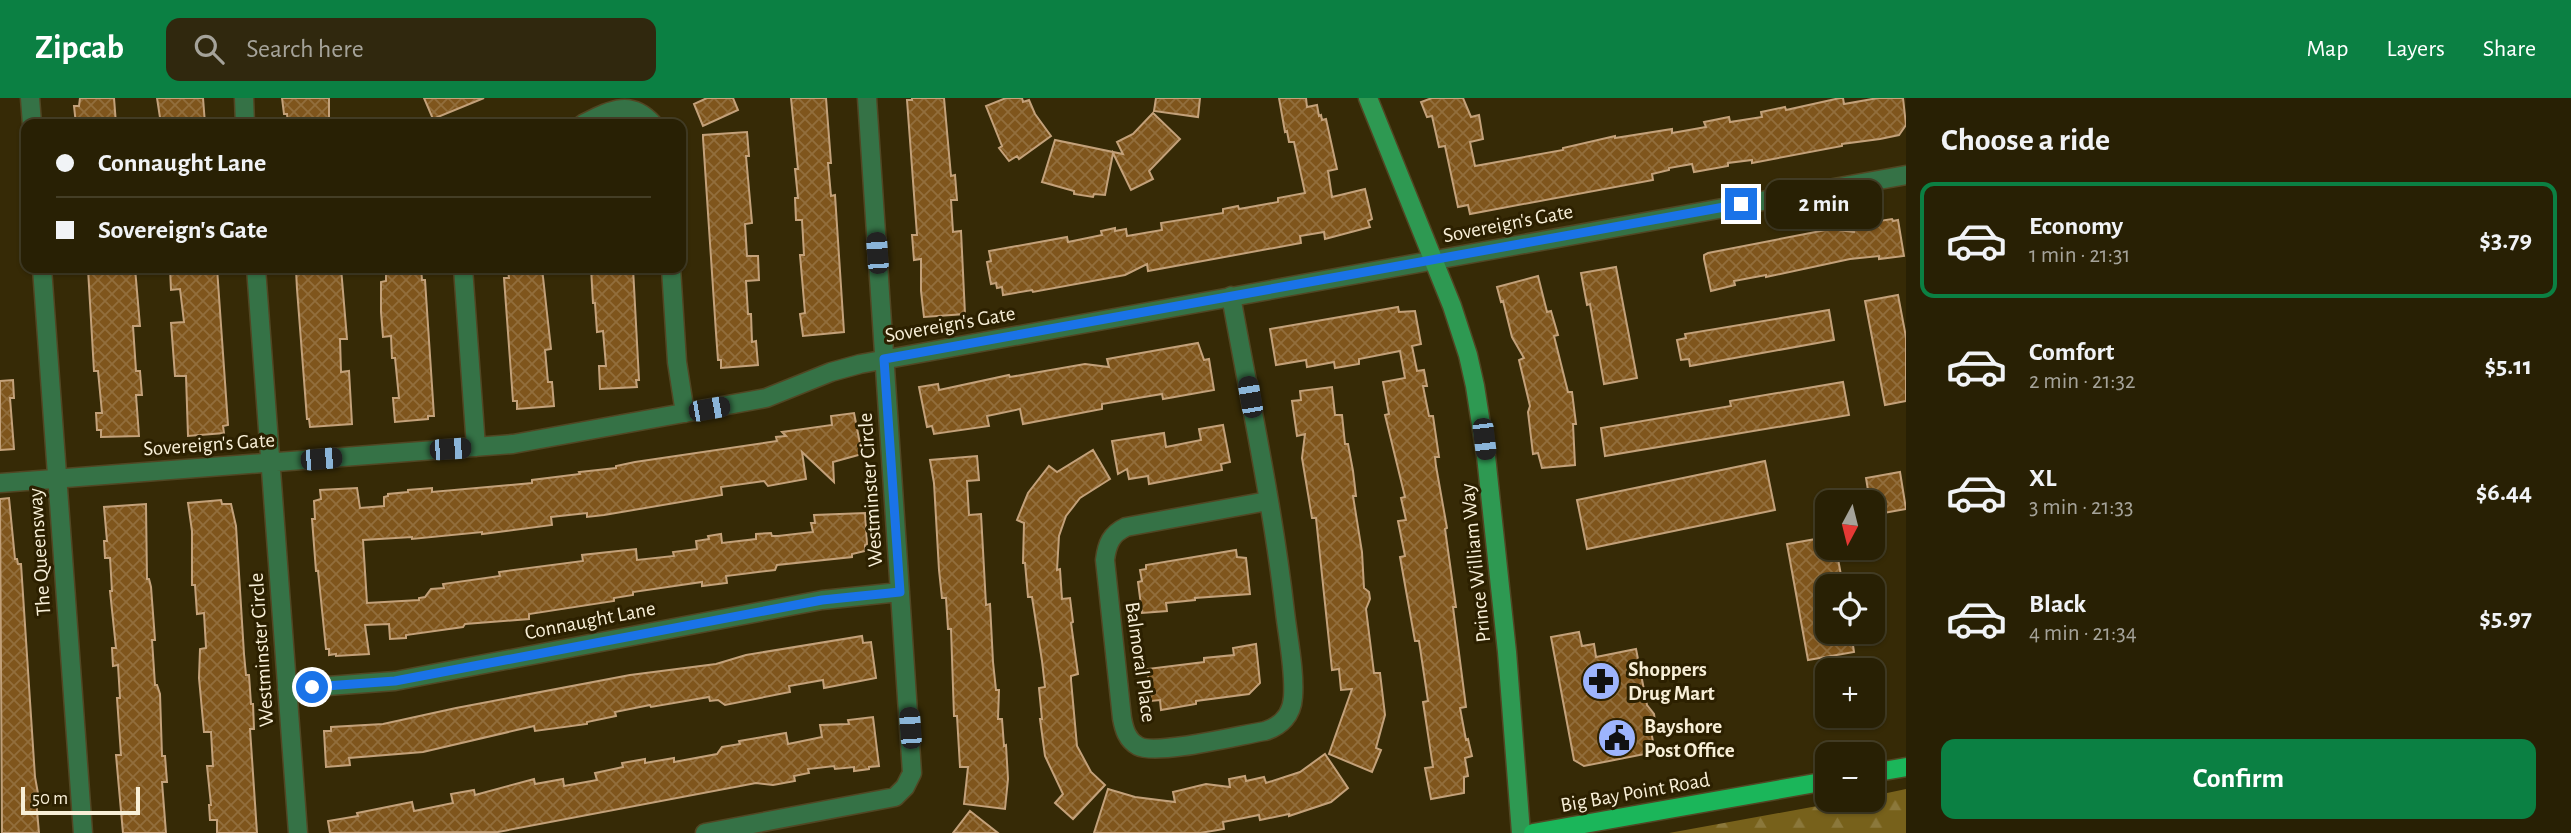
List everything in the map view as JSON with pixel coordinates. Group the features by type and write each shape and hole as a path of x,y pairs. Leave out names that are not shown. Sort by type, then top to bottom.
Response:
{"main road":[{"path":"1885,771 1906,767"},
{"name":"Big Bay Point Road","path":"1533,833 1815,783"}],"street":[{"path":"30,98 32,119"},
{"path":"244,98 245,119"},
{"name":"Westminster Circle","path":"705,833 895,797 905,787 912,773 867,98"},
{"name":"Prince William Way","path":"1368,98 1434,260 1468,355 1482,421 1507,652 1521,833"},
{"path":"593,119 622,108 635,110 649,119"},
{"name":"Sovereign's Gate","path":"0,483 513,444 771,397 831,372 884,359 1906,175"},
{"name":"The Queensway","path":"42,273 83,833"},
{"name":"Westminster Circle","path":"256,273 298,833"},
{"path":"463,273 476,447"},
{"path":"671,273 677,362 685,414"},
{"name":"Balmoral Place","path":"1231,296 1268,501 1279,563 1294,697 1290,712 1280,725 1265,731 1160,750 1139,747 1130,740 1122,718 1105,560 1109,542 1126,527 1268,501"},
{"name":"Connaught Lane","path":"287,689 395,681 832,598 900,592"}],"green space":[{"path":"1906,789 1906,833 1669,833 1815,806 1815,812 1885,812 1885,793"}],"building":[{"path":"80,98 114,98 116,119 75,119 74,106 79,106"},
{"path":"157,98 203,98 205,119 160,119"},
{"path":"282,98 329,98 329,119 288,119 287,114 284,114"},
{"path":"424,98 484,98 433,119"},
{"path":"707,98 733,98 738,110 703,126 694,104"},
{"path":"791,98 826,98 831,163 828,163 831,196 835,195 844,332 803,336 800,314 805,313 800,255 804,255 802,220 796,220 795,198 798,198 795,169 798,169"},
{"path":"944,98 951,176 955,175 957,200 951,200 953,232 961,231 965,314 924,317 921,259 914,260 912,235 917,235 907,100"},
{"path":"1006,98 1022,98 1023,102 1029,100 1035,114 1051,136 1019,159 1017,156 1009,161 999,148 1002,146 986,106"},
{"path":"1156,98 1200,98 1198,117 1154,111"},
{"path":"1279,98 1306,98 1307,107 1317,105 1319,116 1321,115 1322,120 1326,119 1337,169 1328,171 1332,197 1365,189 1372,219 1368,221 1370,227 1325,239 1324,232 1300,236 1301,243 1148,271 1147,264 1125,275 1033,292 1003,295 1002,287 997,288 996,283 991,284 987,262 991,261 989,251 1067,237 1068,242 1102,235 1101,231 1115,228 1115,231 1126,229 1127,236 1162,230 1161,223 1223,213 1223,209 1238,206 1239,209 1278,202 1278,198 1305,193 1294,142 1289,142 1287,131 1285,132"},
{"path":"1432,98 1463,98 1471,117 1479,115 1483,139 1470,142 1475,166 1563,150 1615,136 1672,129 1672,133 1706,127 1704,122 1729,117 1730,122 1762,117 1761,112 1785,107 1786,110 1840,98 1843,98 1844,104 1878,98 1903,98 1906,125 1899,135 1880,139 1752,163 1752,160 1728,163 1728,166 1694,172 1692,164 1669,168 1652,174 1653,180 1470,214 1468,205 1458,207 1445,146 1439,147 1432,116 1427,117 1421,102"},
{"path":"1153,113 1180,139 1149,171 1153,179 1131,190 1113,153 1105,195 1094,194 1093,197 1074,194 1074,191 1042,182 1055,140 1123,154 1117,142 1133,134"},
{"path":"747,132 749,156 746,156 752,223 745,224 747,256 758,256 759,280 746,281 752,342 756,341 758,365 721,368 721,360 718,360 703,135"},
{"path":"1898,220 1904,256 1850,259 1734,281 1735,285 1711,291 1704,259 1704,255 1708,253 1831,229 1854,232 1853,225"},
{"path":"1616,267 1637,378 1604,384 1590,304 1587,305 1581,273"},
{"path":"88,273 135,273 140,326 133,326 136,371 140,371 142,395 136,395 139,436 101,437 101,430 97,430 96,413 102,413 98,371 94,371"},
{"path":"170,273 217,273 228,425 223,426 224,433 188,436 186,376 175,376 171,323 184,322 180,289 171,290"},
{"path":"296,273 341,273 347,339 340,339 341,372 349,371 352,424 310,427 307,419"},
{"path":"386,273 421,273 422,280 425,280 434,416 428,416 428,419 395,422 393,398 399,398 395,358 392,358 391,336 383,337 381,312 381,282 386,281"},
{"path":"508,273 543,273 551,349 545,350 548,382 552,382 554,406 517,409 517,401 513,401 504,278 509,278"},
{"path":"591,273 633,273 639,380 636,380 637,387 600,389 599,366 606,366 603,331 597,332"},
{"path":"1538,276 1547,312 1551,311 1558,335 1554,336 1568,392 1572,392 1576,424 1573,424 1575,465 1542,468 1538,453 1533,454 1528,412 1530,406 1519,360 1524,358 1512,337 1497,287"},
{"path":"1898,295 1906,337 1906,401 1885,405 1865,301"},
{"path":"1398,307 1399,312 1415,311 1421,344 1412,346 1417,371 1424,370 1427,386 1423,386 1429,416 1433,416 1439,457 1435,457 1436,466 1447,528 1445,529 1456,607 1453,607 1466,707 1460,708 1472,756 1465,758 1468,776 1464,777 1464,793 1431,799 1425,768 1433,767 1423,702 1428,701 1419,641 1415,641 1400,557 1405,556 1398,521 1406,520 1401,498 1405,497 1385,415 1389,414 1383,382 1405,378 1400,351 1359,359 1359,364 1335,368 1334,362 1307,367 1306,360 1276,365 1270,329"},
{"path":"1829,310 1834,340 1690,366 1689,359 1681,360 1677,340 1686,338 1685,334"},
{"path":"1198,343 1204,360 1209,359 1214,390 1163,399 1162,394 1102,404 1102,409 1023,424 1020,409 987,416 989,426 934,434 932,426 927,427 919,387 938,384 939,390 1009,375 1010,377 1085,364 1109,367 1107,359"},
{"path":"13,380 14,398 10,398 14,449 0,450 0,381"},
{"path":"1843,382 1849,415 1605,456 1601,428 1731,406 1730,401"},
{"path":"1332,387 1335,415 1342,415 1345,444 1348,444 1353,471 1356,496 1353,496 1362,552 1364,588 1369,592 1370,599 1366,609 1374,673 1380,673 1385,715 1376,748 1381,750 1372,772 1329,754 1352,689 1341,690 1339,669 1332,670 1316,518 1312,518 1302,458 1305,434 1297,436 1292,401 1301,400 1300,391"},
{"path":"854,413 862,454 833,462 834,482 802,452 806,479 768,486 764,481 721,487 722,495 604,515 587,517 587,513 551,517 552,525 482,534 363,540 367,603 419,600 431,589 444,588 443,584 500,576 499,572 583,561 582,555 636,549 637,560 674,556 673,552 697,549 696,541 709,539 708,536 721,534 722,543 756,539 756,534 771,533 772,536 778,536 813,532 811,523 815,523 814,515 865,513 865,551 852,554 852,557 777,565 775,570 726,576 727,583 702,586 702,582 633,592 633,595 614,598 614,601 529,614 529,619 465,624 463,627 406,635 406,638 390,639 389,624 365,625 369,654 336,656 329,655 329,649 326,649 312,519 315,519 314,501 321,499 320,490 357,488 360,508 384,506 384,497 388,494 408,490 432,488 432,492 532,483 532,480 616,468 635,462 777,441 776,437 786,436 782,432 832,425 831,416"},
{"path":"1223,425 1230,462 1221,464 1222,470 1149,484 1148,476 1129,479 1127,469 1118,474 1112,441 1164,433 1166,447 1201,440 1199,429"},
{"path":"1093,450 1110,479 1080,498 1066,516 1059,536 1057,570 1060,569 1062,599 1070,598 1073,622 1078,674 1071,676 1071,680 1077,746 1091,772 1105,785 1073,819 1055,803 1063,794 1045,756 1039,688 1045,687 1042,661 1032,597 1028,597 1023,563 1024,523 1017,520 1028,493 1049,466 1057,472"},
{"path":"977,456 979,480 967,481 969,515 981,514 986,605 990,604 993,662 996,690 999,690 998,719 1002,719 1004,746 1006,745 1008,779 1005,809 964,804 968,767 960,767 957,716 954,716 951,629 948,629 946,598 942,598 930,460"},
{"path":"1765,461 1775,510 1587,549 1577,500"},
{"path":"1900,472 1906,509 1885,513 1885,490 1868,490 1866,478"},
{"path":"9,498 15,559 21,564 35,777 39,799 36,799 39,833 2,833 0,499"},
{"path":"221,500 222,504 231,504 236,526 246,675 249,675 253,704 254,729 250,729 257,833 217,833 217,820 210,820 207,766 213,766 211,732 204,732 199,678 200,649 206,648 204,613 197,614 195,585 192,585 192,531 188,503"},
{"path":"146,504 147,579 151,587 155,640 152,640 155,685 160,694 162,756 165,756 167,782 162,782 166,833 123,833 116,755 121,755 117,698 120,698 118,665 113,666 112,648 116,648 110,591 110,558 105,558 104,541 107,541 104,507"},
{"path":"1815,539 1815,560 1838,560 1841,574 1815,574 1815,644 1853,644 1854,652 1808,660 1787,544"},
{"path":"1236,550 1237,557 1246,558 1250,594 1166,603 1167,611 1142,613 1138,582 1142,581 1140,570 1146,569 1146,565"},
{"name":"Shoppers Drug Mart","path":"1579,632 1582,646 1594,644 1596,657 1636,649 1647,705 1654,714 1655,721 1651,731 1655,752 1584,766 1574,760 1551,637"},
{"path":"862,636 863,643 871,642 876,678 824,688 823,680 789,686 790,692 725,705 718,700 710,701 709,697 651,707 650,705 615,712 616,716 587,724 535,731 534,726 423,752 349,758 350,765 326,767 324,731 331,731 331,727 383,724 630,675 716,664 746,655"},
{"path":"1256,644 1260,683 1249,694 1196,701 1196,704 1161,710 1160,700 1151,701 1147,669 1204,662 1204,658 1234,655 1233,648"},
{"path":"873,717 879,766 869,769 854,771 854,767 835,769 834,766 808,769 809,773 794,776 795,781 773,785 756,783 498,832 330,833 328,821 358,816 357,813 412,802 414,811 453,803 451,794 474,790 475,795 534,779 535,784 563,779 564,786 597,780 595,773 623,767 622,763 645,759 645,763 674,758 674,762 717,754 722,747 740,744 739,741 786,733 788,744 822,737 820,725 849,724 848,720"},
{"path":"1325,754 1348,788 1331,802 1289,816 1260,820 1259,815 1223,822 1224,829 1200,833 1094,833 1108,789 1135,797 1175,802 1173,792 1206,784 1230,787 1229,779 1245,776 1246,781 1264,777 1266,783 1300,772"},
{"path":"970,811 998,833 953,833"}],"place":[{"name":"Shoppers Drug Mart","path":"1601,681"},
{"name":"Bayshore Post Office","path":"1617,738"}],"route":[{"path":"312,687 395,681 822,600 900,592 884,359 1741,204"}]}
